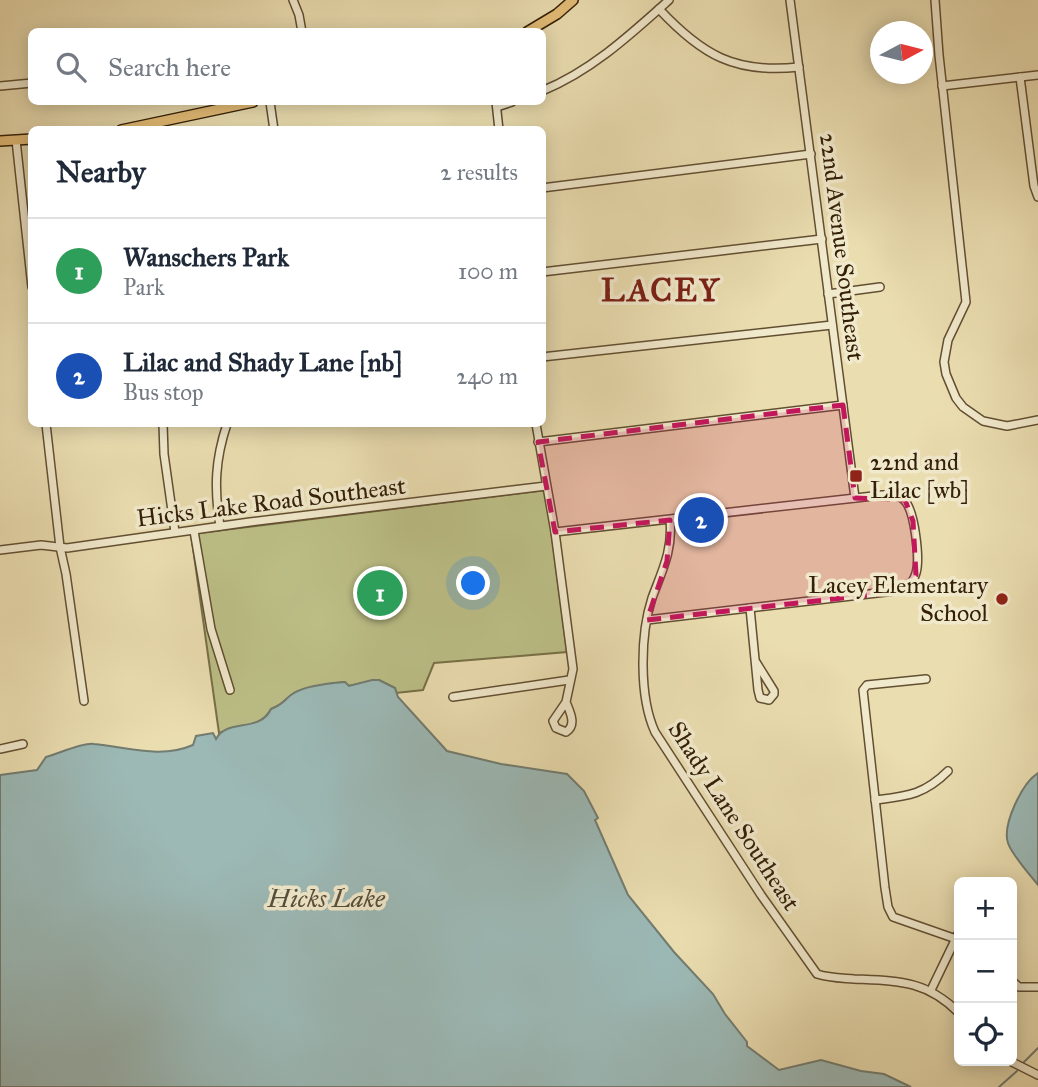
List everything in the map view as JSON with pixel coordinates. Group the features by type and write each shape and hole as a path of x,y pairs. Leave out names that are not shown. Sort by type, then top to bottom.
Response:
{"main road":[{"path":"534,28 557,14 573,0"},
{"path":"171,125 242,105"},
{"path":"0,141 28,139"}],"street":[{"path":"293,0 301,28"},
{"path":"546,88 578,74 599,60 668,0"},
{"name":"22nd Avenue Southeast","path":"790,0 855,498"},
{"path":"935,0 942,86 967,302 948,340 944,362 946,374 956,398 972,415 983,421 1007,426 1038,420"},
{"path":"659,9 692,42 711,54 751,67 771,70 799,67"},
{"path":"942,86 1038,75"},
{"path":"1020,77 1034,186 1038,197"},
{"path":"0,86 28,83"},
{"path":"270,105 273,126"},
{"path":"496,105 499,126"},
{"path":"16,140 28,247"},
{"path":"546,187 811,154"},
{"path":"546,272 822,239"},
{"path":"828,294 880,287"},
{"path":"546,356 832,325"},
{"path":"538,442 842,405"},
{"path":"46,427 60,547 84,701"},
{"path":"163,427 164,454 175,532"},
{"path":"220,526 214,482 226,427"},
{"path":"536,427 555,532 573,669 566,702"},
{"name":"Hicks Lake Road Southeast","path":"0,550 41,545 60,547 546,486"},
{"path":"555,532 882,495 896,495 905,499 910,507 917,569 913,582 903,590 647,620"},
{"name":"Shady Lane Southeast","path":"670,520 671,538 667,561 652,598 644,644 647,707 655,732 810,968 817,974 829,977 907,983 930,990 954,1009"},
{"path":"194,531 211,629 230,690"},
{"path":"750,608 758,691 760,698 769,700 774,691 756,662"},
{"path":"926,679 867,685 863,690 888,906 893,917 954,936"},
{"path":"453,697 569,680"},
{"path":"0,749 23,744"},
{"path":"875,800 917,793 937,782 948,771"},
{"path":"930,990 956,940"},
{"path":"1017,986 1038,987"},
{"path":"1017,1064 1038,1075"}],"highlighted area":[{"path":"843,405 855,498 905,500 913,521 916,575 896,592 647,620 667,561 670,520 555,532 538,442"}],"green space":[{"path":"546,490 567,652 434,663 423,690 396,693 395,688 379,680 348,686 345,682 312,687 294,693 255,723 219,733 191,534"}],"water":[{"name":"Hicks Lake","path":"379,680 395,688 398,697 447,751 501,764 567,774 584,791 598,818 595,820 628,895 674,952 713,994 747,1042 747,1046 779,1070 821,1060 884,1074 911,1087 0,1087 0,775 37,770 46,757 89,744 156,752 181,749 193,745 196,736 213,733 216,739 228,729 259,721 271,709 299,691 319,685 345,682 349,686"},
{"path":"1038,773 1038,885 1013,853 1007,835 1020,795"}],"waterway":[{"path":"1024,1062 1038,1048"},
{"path":"999,1087 1017,1071"}],"place":[{"name":"22nd and Lilac [wb]","path":"856,476"},
{"name":"Lilac and Shady Lane [nb]","path":"701,520"},
{"name":"Wanschers Park","path":"380,593"},
{"name":"Lacey Elementary School","path":"1002,599"}],"district":[{"name":"LACEY","path":"661,290"}]}
